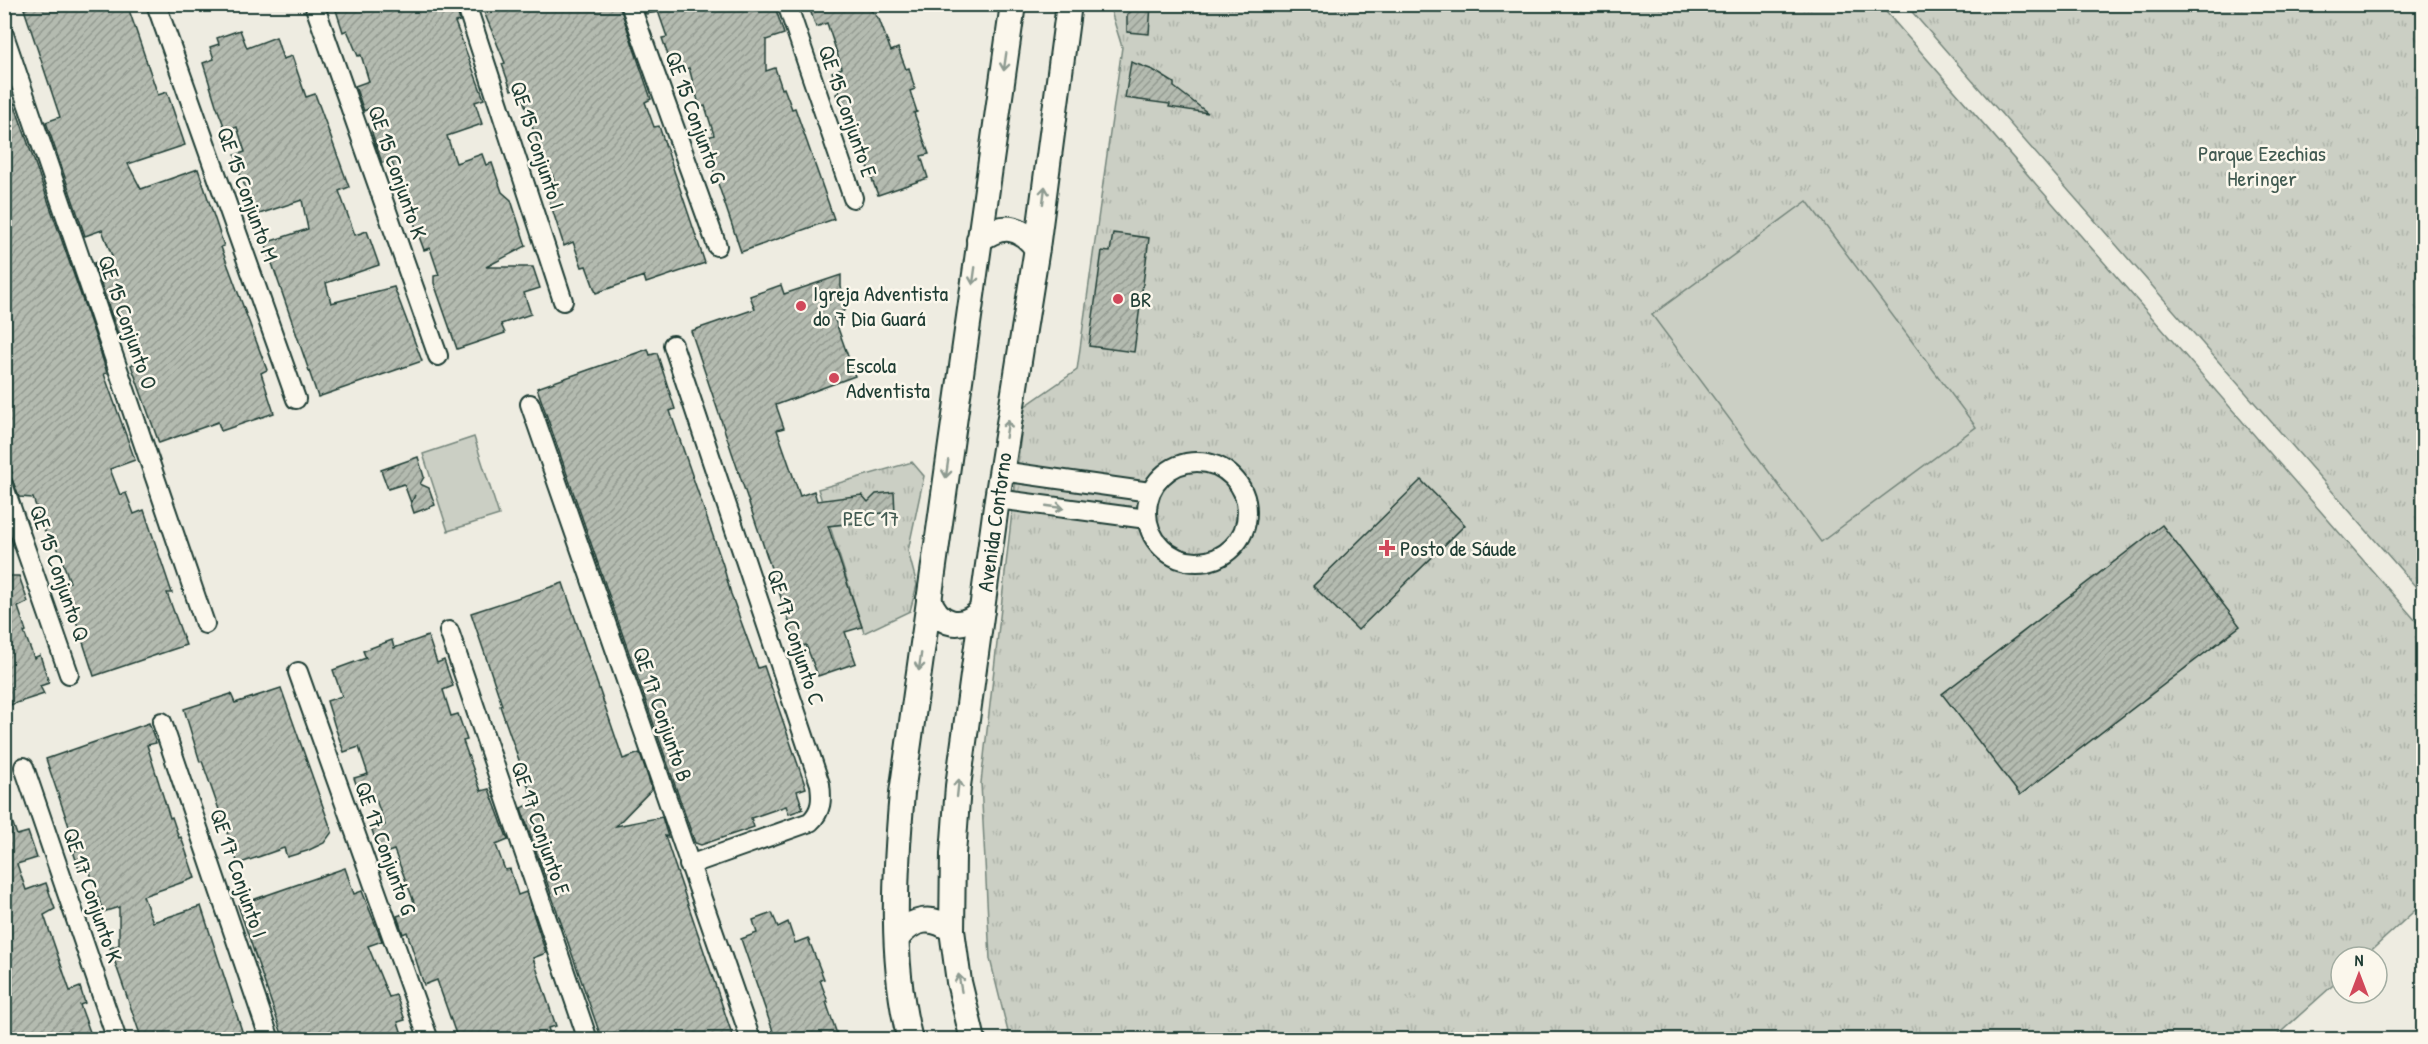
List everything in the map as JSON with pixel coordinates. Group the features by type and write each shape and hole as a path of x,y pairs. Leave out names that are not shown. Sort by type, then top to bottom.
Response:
{"main road":[{"path":"910,1040 902,1008 898,937 897,854 902,793 1013,4"},
{"name":"Avenida Contorno","path":"973,1040 959,982 952,930 953,854 958,786 1001,471 1037,248 1069,4"},
{"path":"979,240 990,231 1004,228 1017,230 1029,237 1037,248"},
{"path":"929,599 932,608 939,616 957,623 967,622 982,610"},
{"path":"898,937 906,927 917,921 942,922 952,930"}],"street":[{"name":"QE 15 Conjunto M","path":"156,4 296,399"},
{"name":"QE 15 Conjunto K","path":"314,4 438,356"},
{"name":"QE 15 Conjunto I","path":"466,4 563,301"},
{"name":"QE 15 Conjunto G","path":"630,4 717,246"},
{"name":"QE 15 Conjunto E","path":"787,4 853,198"},
{"name":"QE 15 Conjunto O","path":"4,35 205,624"},
{"name":"QE 17 Conjunto C","path":"673,345 820,784 822,796 817,816 810,822 689,865"},
{"name":"QE 17 Conjunto B","path":"530,404 751,1040"},
{"path":"1187,462 1204,462 1219,466 1233,475 1245,496 1247,520 1242,535 1232,548 1219,557 1203,562 1187,561 1172,555 1159,545 1150,532 1147,519 1150,492 1160,478 1172,468 1187,462"},
{"path":"1001,471 1150,492"},
{"name":"QE 15 Conjunto Q","path":"4,487 69,674"},
{"path":"997,499 1147,519"},
{"name":"QE 17 Conjunto E","path":"449,631 588,1040"},
{"name":"QE 17 Conjunto G","path":"298,672 429,1040"},
{"name":"QE 17 Conjunto I","path":"162,722 270,1040"},
{"name":"QE 17 Conjunto K","path":"24,767 117,1040"}],"green space":[{"path":"1109,5 1880,5 2423,629 2423,903 2377,945 2329,945 2329,989 2273,1039 1010,1040 990,959 981,783 1024,407 1077,370 1122,47"},
{"name":"Parque Ezechias Heringer","path":"1906,5 2423,5 2423,595"},
{"path":"1807,201 1976,427 1821,542 1652,315"},
{"path":"474,437 499,515 448,531 423,454"},
{"name":"PEC 17","path":"912,462 924,476 908,551 917,585 910,611 864,633 818,489"}],"building":[{"path":"38,4 127,4 158,95 167,92 185,145 128,164 141,189 198,169 224,246 221,247 267,370 261,373 274,413 221,431 218,422 159,443 131,365 140,360 131,336 120,340 94,263 112,256 102,230 85,236 46,122 60,117 24,9"},
{"path":"334,4 455,4 460,21 455,22 484,99 475,102 482,124 447,136 456,163 482,154 486,165 492,163 502,192 511,200 526,246 486,267 533,267 540,288 524,293 531,314 501,324 505,333 457,349 434,283 434,276 439,275 430,248 424,250 391,160 382,163 372,133 372,107 364,111 355,86 369,81 361,55 358,56 347,30 343,32"},
{"path":"487,4 619,4 651,99 645,102 654,127 659,126 705,263 646,283 644,276 596,293 586,266 582,267 573,242 564,246 547,193 557,189 548,163 545,165 519,87 511,90 502,64 505,63 484,12 489,10"},
{"path":"642,4 774,4 784,34 766,40 766,71 775,68 792,109 795,108 834,219 741,252 703,139 714,135 705,106 700,108 689,68 677,72 671,64 662,38 667,37 658,11 646,14"},
{"path":"808,4 865,4 879,19 891,51 898,48 906,69 909,68 915,89 910,91 917,112 914,113 929,154 921,156 928,178 878,195 862,153 860,154 846,112 843,114 836,94 839,92 832,72 842,68 827,23 816,27"},
{"path":"1131,4 1151,4 1149,34 1127,32 1127,14 1131,11"},
{"path":"240,30 247,48 276,37 283,59 292,56 306,97 315,94 349,187 339,191 355,235 367,231 379,265 326,283 331,303 394,287 422,361 318,397 265,243 308,229 302,200 256,215 237,166 239,166 235,155 245,152 237,127 226,131 203,63 214,59 210,47 219,44 217,38"},
{"path":"1131,62 1153,70 1174,83 1174,87 1208,113 1169,107 1170,104 1125,98"},
{"path":"7,83 99,347 107,373 104,374 135,460 110,469 120,495 126,493 134,514 144,510 172,593 167,593 186,645 94,676 64,584 70,582 55,541 49,543 33,498 19,497 12,479 4,476 12,473 4,452 4,84"},
{"name":"BR","path":"1113,233 1149,238 1134,352 1089,346 1102,251 1110,252"},
{"path":"841,275 841,287 848,304 845,310 834,317 855,376 776,405 784,428 777,430 800,496 814,491 817,501 862,495 868,502 876,494 894,492 895,514 862,516 863,522 828,526 862,627 845,632 856,663 818,676 806,645 798,648 691,331 755,309 750,296 781,285 784,294"},
{"path":"648,349 650,355 657,353 675,409 670,411 731,594 758,668 764,666 806,788 797,791 803,809 789,814 786,806 751,818 754,827 701,845 695,843 537,388"},
{"path":"418,457 424,477 420,484 429,488 435,505 414,513 411,504 415,495 411,503 404,484 388,489 381,470"},
{"name":"Posto de Sáude","path":"1421,480 1465,525 1358,630 1313,586"},
{"path":"2162,525 2240,626 2020,795 1942,694"},
{"path":"4,576 19,576 28,602 18,607 26,631 24,632 34,658 40,655 49,683 40,686 44,694 4,707"},
{"path":"563,583 623,759 640,753 652,789 616,826 662,817 668,837 665,836 734,1040 602,1040 521,808 534,803 471,613"},
{"path":"428,636 437,663 444,660 453,686 443,690 451,716 458,714 467,740 463,741 481,791 489,789 508,840 496,845 505,870 510,869 518,895 526,892 546,953 533,958 556,1026 548,1028 552,1040 458,1040 437,980 424,985 407,932 403,934 397,916 409,912 407,905 414,902 394,850 380,855 372,830 385,825 376,800 363,804 354,778 368,774 359,747 344,752 327,701 342,696 333,670 366,658 363,651 392,640 394,648"},
{"path":"281,688 332,832 324,843 307,851 287,857 284,848 238,864 202,761 200,762 184,709 231,694 235,703"},
{"path":"149,723 156,743 147,745 170,818 172,817 179,838 181,837 195,878 143,896 153,922 201,906 245,1040 142,1040 110,948 119,945 119,907 103,912 89,869 80,872 73,851 77,850 46,759"},
{"path":"7,807 17,835 28,832 37,858 17,864 26,890 46,883 55,909 44,915 70,991 80,987 85,1003 80,1005 93,1040 4,1040 4,808"},
{"path":"345,868 354,894 362,891 382,941 368,946 389,997 396,995 405,1020 398,1022 404,1040 284,1040 238,905"},
{"path":"772,913 778,927 788,922 795,943 808,938 824,979 820,980 839,1040 776,1040 741,939 757,933 753,920"}],"place":[{"name":"BR","path":"1118,299"},
{"name":"Igreja Adventista do 7 Dia Guará","path":"801,306"},
{"name":"Escola Adventista","path":"834,378"},
{"name":"Posto de Sáude","path":"1387,548"}]}
